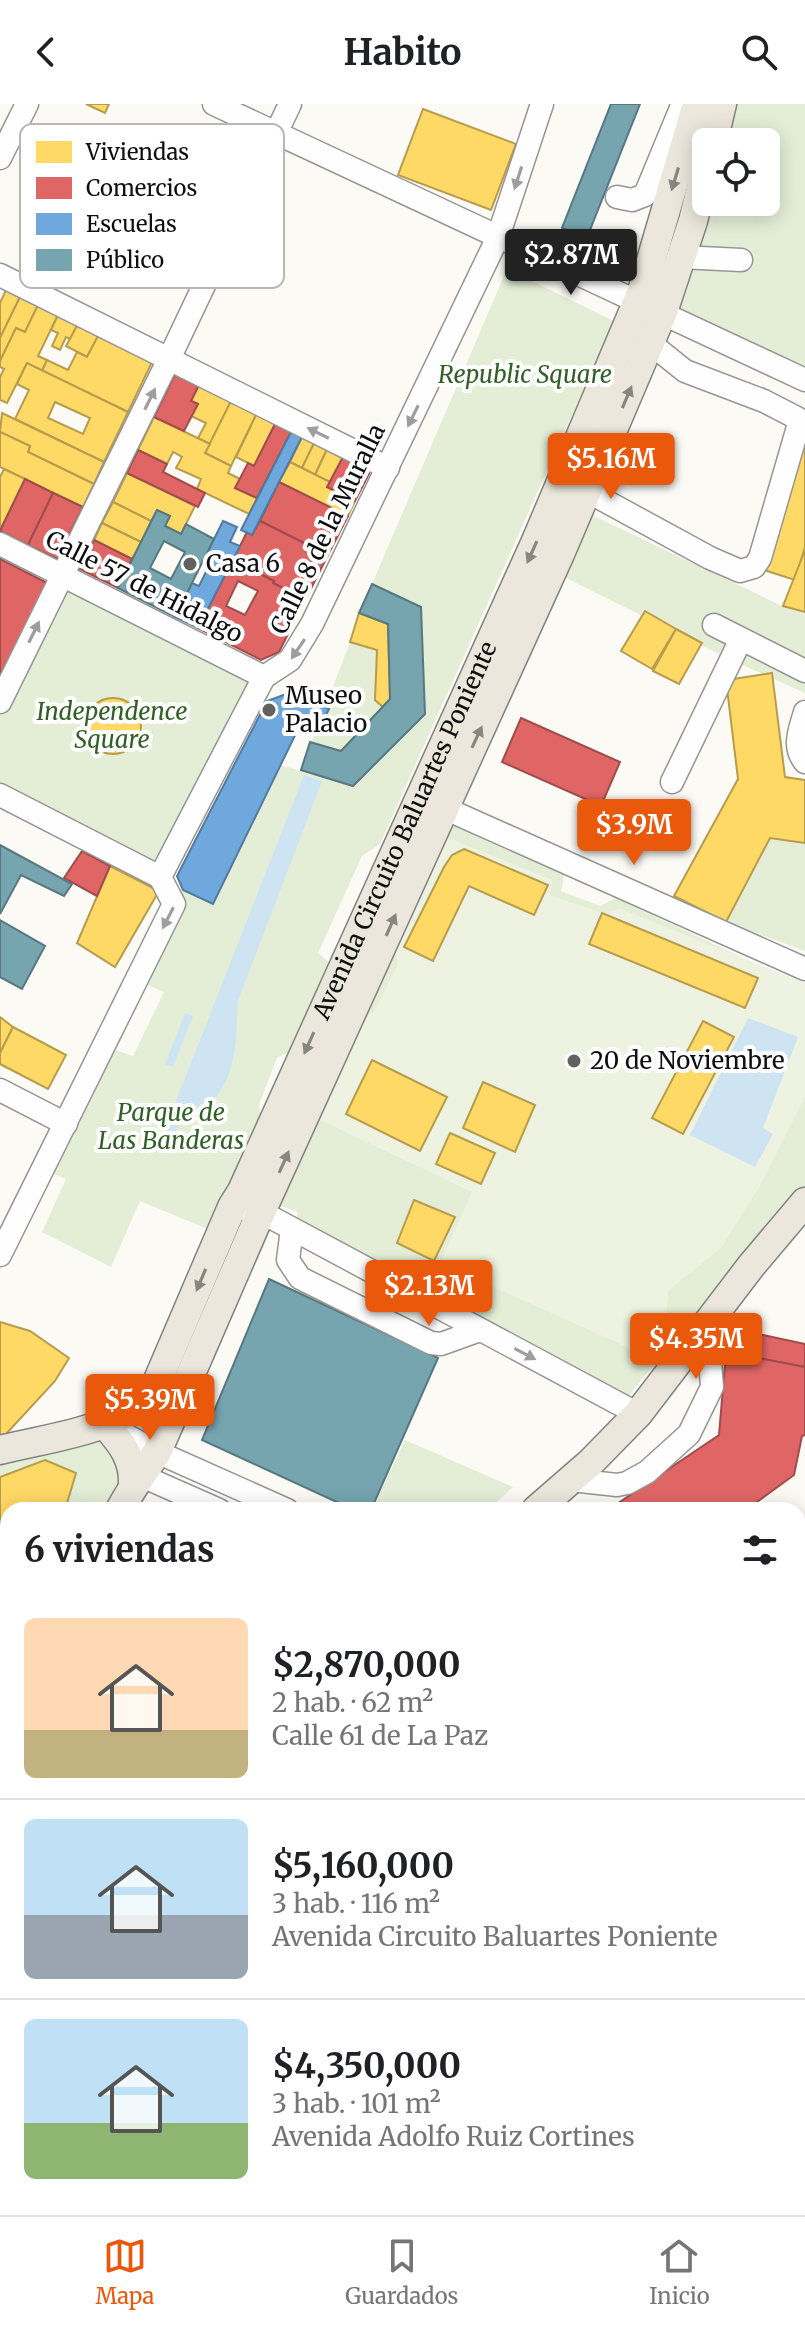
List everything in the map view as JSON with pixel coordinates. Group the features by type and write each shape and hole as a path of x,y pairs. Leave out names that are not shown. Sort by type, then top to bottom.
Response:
{"main road":[{"name":"Avenida Circuito Baluartes Poniente","path":"125,1502 144,1471 587,491 650,343 650,307 697,104"},
{"path":"716,128 722,104"},
{"name":"Avenida Circuito Baluartes Poniente","path":"0,1450 105,1424 137,1408 152,1394 232,1207 242,1191 536,541 650,307 681,257 693,216"},
{"path":"545,1502 638,1414 805,1202"},
{"path":"105,1424 122,1443 131,1462 144,1471"}],"street":[{"path":"0,158 27,104"},
{"path":"214,104 259,124"},
{"path":"281,124 290,104"},
{"name":"Calle 8 de la Muralla","path":"160,877 264,677 290,660 301,644 388,468 498,237 542,104"},
{"path":"617,197 632,200 645,195 685,104"},
{"path":"284,135 805,380"},
{"path":"681,257 741,260"},
{"path":"0,275 20,285"},
{"path":"26,288 388,468"},
{"path":"0,702 203,288"},
{"path":"587,491 740,571 754,567 760,558 798,427 797,418 764,401 685,371 650,343"},
{"name":"Calle 57 de Hidalgo","path":"0,544 264,677"},
{"path":"714,625 805,671"},
{"path":"672,782 741,639"},
{"path":"805,712 797,745 798,754 805,762"},
{"path":"0,795 160,877 174,904 0,1255"},
{"path":"444,808 805,969"},
{"path":"0,1090 66,1124"},
{"path":"232,1207 261,1212 638,1414"},
{"path":"292,1229 288,1260 300,1278 431,1343 441,1344 480,1330"},
{"path":"571,1480 617,1485 627,1483 647,1472 689,1434 712,1387 707,1323"},
{"path":"105,1424 144,1471 204,1502"},
{"path":"144,1471 258,1502"}],"green space":[{"path":"718,104 805,104 805,380 663,312 692,203 692,216 780,216 780,128 712,128"},
{"path":"507,269 614,321 380,844 362,856 318,953 329,962 288,1052 277,1058 259,1104 261,1116 215,1232 140,1201 111,1267 42,1232 66,1179 49,1172 107,1047 133,1056 164,992 140,982 183,890 212,903 280,765 301,771 372,584"},
{"path":"588,513 782,606 805,612 805,693 564,577"},
{"name":"Independence Square","path":"62,574 264,677 156,875 0,795 0,702"},
{"name":"20 de Noviembre","path":"448,822 565,871 561,891 600,906 616,898 805,987 805,1197 742,1257 627,1398 298,1222 297,1212 273,1203"},
{"name":"20 de Noviembre","path":"444,836 552,880 550,895 602,913 621,909 805,983 805,1097 761,1184 721,1248 669,1290 666,1315 636,1351 440,1263 472,1192 316,1118 359,1024 375,1010 399,962 393,949"},
{"path":"770,838 805,843 805,951 726,922"},
{"path":"105,1424 122,1443 120,1502 0,1502 0,1450"},
{"path":"405,1440 513,1487 497,1502 376,1502"}],"water":[{"path":"304,775 322,781 238,1001 234,1057 225,1083 208,1106 179,1126 168,1149 158,1147"},
{"path":"185,1013 193,1016 173,1067 165,1064"},
{"name":"20 de Noviembre","path":"748,1018 798,1037 763,1128 773,1134 755,1167 690,1135"}],"building: Viviendas":[{"path":"86,104 109,104 105,113"},
{"path":"423,109 516,144 491,210 398,175"},
{"path":"6,290 20,297 0,338 0,303"},
{"path":"20,297 38,305 25,332 16,328 0,361 0,338"},
{"path":"38,305 58,315 38,356 47,360 42,371 27,363 7,403 0,400 0,377 4,369 0,367 0,361 16,328 25,332"},
{"path":"58,315 78,324 70,339 66,337 60,350 52,346 58,333 51,330"},
{"path":"78,324 99,334 87,357 66,346"},
{"path":"99,334 153,360 128,412 42,371 47,360 68,370 77,352 87,357"},
{"path":"27,363 128,412 104,462 15,419 29,390 17,384","holes":["55,402 90,418 83,434 48,418"]},
{"path":"199,385 231,401 210,444 198,438 206,423 191,416 198,404 191,401"},
{"path":"231,401 257,413 231,466 205,453"},
{"path":"2,413 104,462 94,484 28,452 30,446 0,432"},
{"path":"257,413 276,422 254,466 236,457"},
{"path":"154,417 210,444 205,453 231,466 228,473 240,479 235,488 257,498 249,514 197,489 201,479 176,468 182,457 173,452 167,464 138,450"},
{"path":"0,432 30,446 28,452 94,484 83,507 0,467"},
{"path":"303,435 315,441 302,468 290,462"},
{"path":"805,439 805,547 795,580 764,570"},
{"path":"315,441 328,447 315,475 302,468"},
{"path":"328,447 344,455 330,482 315,475"},
{"path":"290,462 330,482 327,487 355,501 348,516 279,482"},
{"path":"4,469 25,479 0,530 0,477"},
{"path":"127,473 195,506 181,534 165,526 170,516 157,510 151,521 113,502"},
{"path":"113,502 151,521 141,542 102,523"},
{"path":"102,523 141,542 132,559 94,540"},
{"path":"805,550 805,612 783,606"},
{"path":"645,611 676,629 652,669 621,651"},
{"path":"359,613 388,624 390,699 383,707 375,700 377,650 350,642"},
{"path":"676,629 702,643 679,684 653,671"},
{"path":"772,673 785,777 805,780 805,843 770,838 726,922 674,896 738,779 726,680"},
{"path":"113,698 133,706 141,726 133,746 113,754 93,746 85,726 93,706"},
{"path":"464,849 548,885 534,915 469,886 433,961 404,947 444,867 452,855"},
{"path":"110,866 159,891 115,967 77,943"},
{"path":"602,913 758,978 745,1008 589,944"},
{"path":"0,1017 13,1027 0,1053"},
{"path":"703,1021 734,1037 683,1134 652,1118"},
{"path":"13,1027 66,1055 48,1089 0,1064 0,1053"},
{"path":"372,1060 447,1097 420,1151 346,1114"},
{"path":"483,1082 535,1105 515,1152 463,1128"},
{"path":"450,1133 495,1153 481,1184 436,1164"},
{"path":"414,1200 455,1217 434,1261 397,1243"},
{"path":"0,1322 30,1331 69,1358 55,1381 6,1434 0,1435"},
{"path":"45,1460 76,1473 67,1502 0,1502 0,1477"}],"building: Comercios":[{"path":"175,374 199,385 191,401 198,404 184,431 154,417"},
{"path":"276,422 292,430 257,498 235,488 248,463 254,466"},
{"path":"138,450 167,464 163,472 205,493 198,507 127,473"},
{"path":"344,455 372,468 355,501 327,487"},
{"path":"25,479 53,493 28,545 0,531"},
{"path":"279,482 348,516 328,555 260,521"},
{"path":"53,493 83,507 57,559 28,545"},
{"path":"260,521 328,555 298,614 282,605 289,591 233,560 247,532 252,535"},
{"path":"94,540 132,559 118,588 80,569"},
{"path":"0,559 51,585 0,685"},
{"path":"233,560 289,591 282,605 298,614 279,652 261,660 198,628","holes":["238,581 258,591 245,615 226,606"]},
{"path":"521,718 620,762 601,806 502,762"},
{"path":"82,851 110,866 97,896 64,878"},
{"path":"726,1327 805,1344 805,1367 726,1352"},
{"path":"726,1352 805,1367 805,1435 802,1436 794,1475 757,1502 620,1502 719,1435"}],"building: Escuelas":[{"path":"292,430 303,435 252,535 241,530"},
{"path":"223,521 237,527 230,542 240,546 198,628 175,617 192,583 199,586 210,564 203,561"},
{"path":"294,691 329,709 319,729 302,721 213,904 183,890 177,876 267,701"}],"building: Público":[{"path":"611,104 640,104 584,245 575,242 578,234 562,228"},
{"name":"Casa 6","path":"157,510 170,516 165,526 181,534 186,524 214,539 175,617 118,588","holes":["164,541 185,552 171,579 150,568"]},
{"path":"372,584 421,607 425,714 353,786 301,770 310,742 341,751 390,699 388,624 359,613"},
{"path":"0,845 72,884 64,896 21,875 0,914"},
{"path":"0,920 45,946 22,989 0,977"},
{"path":"269,1279 438,1358 375,1502 337,1502 202,1440"}],"place":[{"name":"Casa 6","path":"190,564"},
{"name":"Museo Palacio","path":"269,710"},
{"name":"20 de Noviembre","path":"574,1061"}],"park label":[{"name":"Republic Square","path":"525,375"},
{"name":"Parque de Las Banderas","path":"171,1127"}]}
